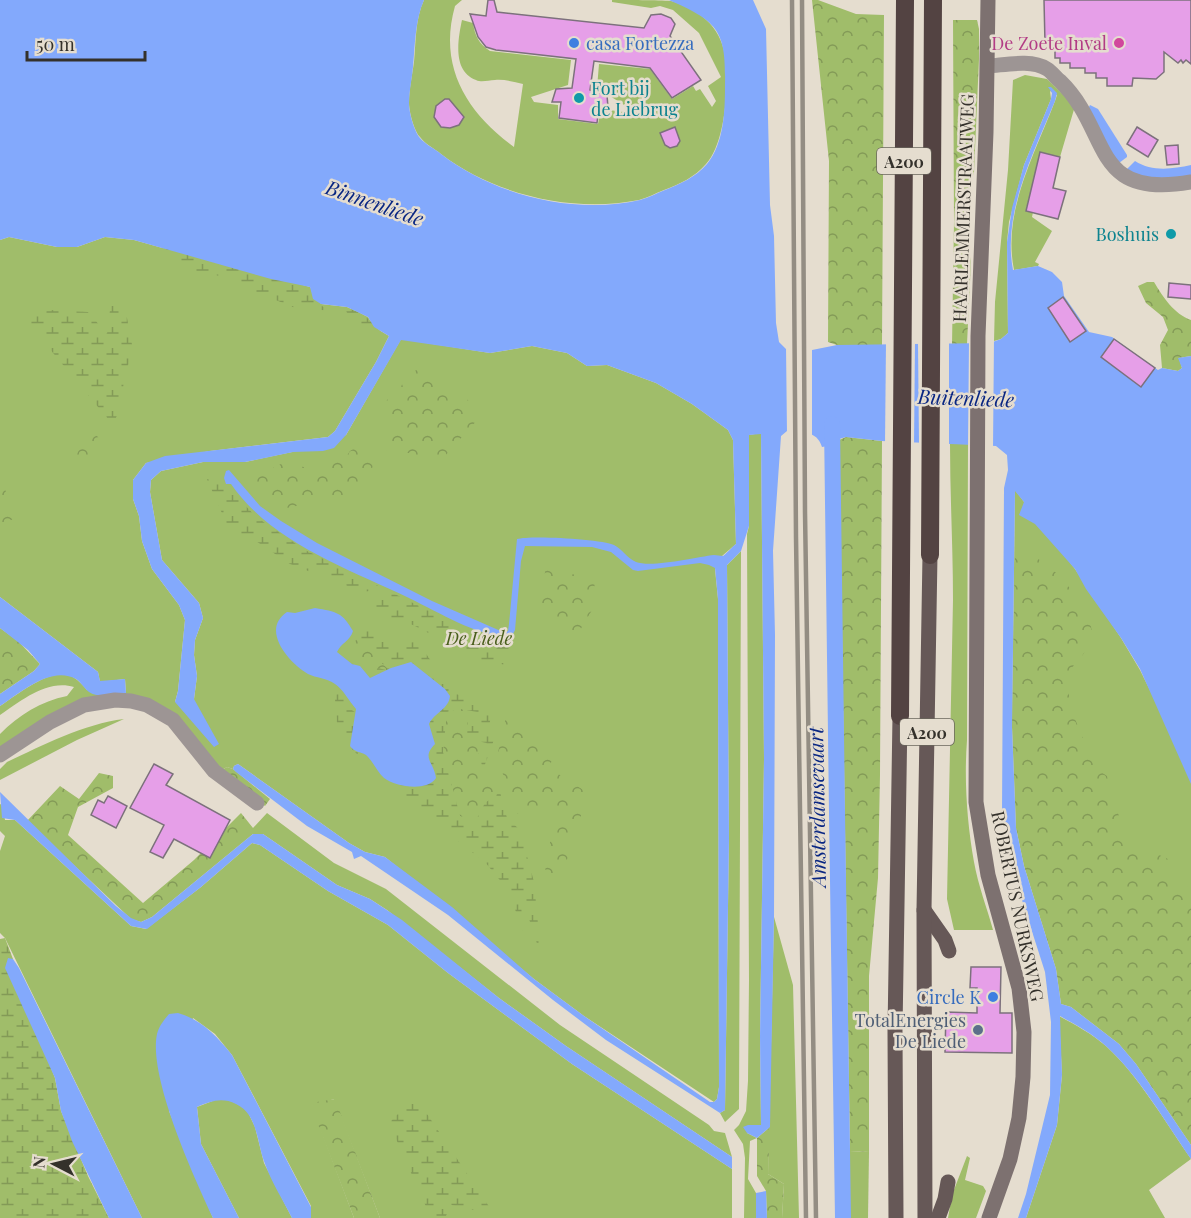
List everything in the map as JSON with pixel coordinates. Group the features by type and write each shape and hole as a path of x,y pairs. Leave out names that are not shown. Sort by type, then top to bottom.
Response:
{"highway":[{"name":"A200","path":"900,716 905,0"},
{"name":"A200","path":"930,555 933,0"}],"main road":[{"name":"HAARLEMMERSTRAATWEG","path":"977,418 988,66 987,0"},
{"name":"ROBERTUS NURKSWEG","path":"977,418 976,802 988,875 1019,988 1024,1032 1019,1118 1010,1159 989,1218"},
{"name":"A200","path":"925,1218 924,910 930,555"},
{"name":"A200","path":"896,1218 895,1008 900,716"},
{"path":"924,910 945,940 949,951"},
{"path":"938,1218 948,1182"}],"street":[{"path":"988,66 1030,64 1046,68 1072,93 1107,160 1122,174 1155,186 1191,182"},
{"path":"0,755 50,722 84,705 115,700 131,701 147,705 172,720 214,771 257,802"}],"green space":[{"path":"424,0 462,0 455,6 450,48 460,86 482,119 514,147 523,84 502,80 481,81 468,76 463,70 458,54 462,20 473,23 478,39 490,51 571,60 568,85 531,97 534,102 558,105 558,119 598,124 601,109 624,112 629,108 597,88 599,64 650,69 672,99 693,86 696,91 700,89 712,107 716,101 708,86 721,77 699,33 673,10 660,6 651,8 612,2 612,0 671,1 691,9 713,27 725,55 726,96 722,127 713,154 702,169 681,183 642,199 613,203 561,202 535,197 510,190 462,168 422,140 411,116 409,98 416,31"},
{"path":"812,0 818,0 856,14 884,15 882,345 837,345 828,342 829,161"},
{"path":"953,20 977,20 979,59 974,172 969,189 967,243 971,261 967,344 952,345 954,221"},
{"path":"1025,75 1047,79 1075,106 1060,157 1040,152 1026,210 1033,212 1032,217 1052,231 1035,262 1039,264 1038,266 1014,270 1011,248 1016,205 1022,183 1057,95 1050,91 1051,99 1024,165 1009,222 1007,242 1008,333 994,341 995,302 1008,170 1013,80"},
{"name":"De Liede","path":"9,237 57,247 77,247 105,237 134,240 184,254 321,304 347,307 368,317 374,327 389,336 335,431 328,437 210,451 146,463 133,480 133,499 139,516 142,541 152,569 179,605 185,620 175,702 194,699 197,676 194,655 195,640 203,618 199,603 162,560 150,492 151,480 161,471 203,462 245,462 292,452 346,435 401,339 490,353 532,346 567,353 587,366 607,365 656,383 692,404 728,430 733,440 736,544 722,556 715,569 718,599 719,1087 717,1099 714,1102 584,1016 534,979 385,857 365,852 349,843 238,764 233,769 227,767 220,771 159,705 91,706 0,749 0,734 15,721 39,705 67,696 74,687 64,685 44,689 0,715 0,706 48,677 64,674 80,682 87,690 126,693 125,679 100,682 98,672 0,597 0,240"},
{"path":"156,243 310,287 323,307 341,307 355,311 367,318 380,331 371,333 345,311 298,309 226,277 192,271"},
{"path":"1154,282 1174,309 1191,320 1191,356 1179,358 1182,368 1178,371 1162,368 1160,345 1168,330 1163,317 1146,303 1138,286"},
{"path":"111,302 127,318 133,350 124,377 122,403 113,425 24,318 50,310 88,312 107,334"},
{"path":"423,368 468,401 479,418 445,456 434,461 427,461 412,453 389,453 383,446 392,422 382,409 384,405 391,395 400,390 408,375"},
{"path":"90,426 107,450 90,461 75,458"},
{"path":"761,433 764,759 761,1125 748,1125 747,1133 757,1138 750,1141 748,1179 756,1193 756,1218 744,1218 745,1158 743,1144 734,1130 746,1111 748,1081 747,534 749,526 749,435"},
{"path":"846,437 882,441 880,775 878,878 869,976 869,1152 850,1151 839,440"},
{"path":"362,444 376,458 371,471 363,475 358,492 351,498 313,501 286,508 269,502 250,488 249,480 287,461 326,473 333,462 344,460 350,451"},
{"path":"950,444 968,444 967,801 976,871 993,930 954,930 947,899 953,600"},
{"path":"206,477 229,488 256,517 305,550 464,628 512,643 508,665 485,662 413,625 380,618 374,602 384,596 375,590 363,592 290,564 253,539 232,536"},
{"path":"0,479 18,517 0,525"},
{"path":"1015,490 1075,569 1121,638 1140,670 1191,773 1191,1141 1012,727"},
{"path":"741,551 739,1109 725,1122 720,1113 725,1110 729,838 727,565"},
{"path":"1032,555 1067,584 1090,624 1091,640 1065,677 1073,714 1095,768 1107,776 1126,840 1168,859 1174,883 1191,888 1191,1145 1136,1064 1119,1044 1071,1007 1061,1004 1056,969 1024,866 1016,828 1012,727 1015,557"},
{"path":"546,566 595,581 592,610 576,637 538,615"},
{"path":"369,627 388,644 418,642 431,661 426,669 414,663 406,672 425,679 432,672 460,696 483,704 491,715 489,727 495,737 484,767 475,758 487,743 467,739 468,718 477,712 461,709 447,712 443,752 460,816 475,822 485,803 500,792 507,818 520,830 534,882 541,956 520,891 523,931 508,890 485,862 433,822 398,788 407,780 378,706 346,685 348,708 360,715 355,729 358,755 338,735 335,699 345,662 360,666 369,680 378,668 390,671 357,639"},
{"path":"0,628 18,641 40,664 34,671 0,694"},
{"path":"357,639 392,672 368,681 362,671 359,658 345,662 349,648"},
{"path":"461,709 478,712 487,743 475,758 489,772 500,792 485,803 474,823 460,816 443,752 447,712"},
{"path":"506,717 557,747 549,768 588,793 561,879 545,871 556,809 517,814 497,757"},
{"path":"124,719 77,740 0,780 0,769 7,762 79,730"},
{"path":"227,767 233,769 270,799 265,806 220,771"},
{"path":"99,773 113,776 113,788 78,807 68,835 143,903 194,860 241,813 253,828 253,834 152,917 141,922 131,919 27,821 60,786 79,799"},
{"path":"0,804 5,820 15,820 131,926 146,929 201,887 252,843 260,845 328,891 388,925 448,973 572,1064 732,1169 732,1218 380,1218 334,1099 312,1106 354,1218 311,1218 311,1206 232,1055 215,1034 193,1018 169,1111 213,1218 142,1218 5,938 0,933 0,851 5,836 0,831"},
{"path":"267,813 334,863 386,889 560,1025 709,1125 714,1131 725,1133 732,1157 566,1046 499,998 387,910 370,899 337,885 263,834 253,834 253,828"},
{"path":"774,917 793,985 799,1218 782,1218 784,1184 768,1174"},
{"path":"5,938 13,959 8,959 55,1078 61,1111 88,1176 109,1218 0,1218 0,939"},
{"path":"1059,1016 1095,1038 1118,1058 1151,1100 1191,1159 1149,1190 1165,1218 1026,1218 1057,1125 1062,1075"},
{"path":"415,1096 494,1214 451,1205 445,1218 431,1218 389,1123"},
{"path":"335,1099 380,1218 354,1218 311,1106 317,1102"},
{"path":"215,1100 229,1100 246,1108 255,1127 264,1163 292,1218 239,1218 201,1144 197,1107"},
{"path":"770,1127 768,1174 784,1184 782,1218 767,1218 766,1191 757,1176 757,1138"},
{"path":"850,1151 869,1152 868,1218 850,1218"},
{"path":"967,1156 970,1158 965,1180 983,1186 986,1191 976,1218 948,1218 952,1195"}],"water":[{"path":"0,0 424,0 417,24 409,103 412,121 420,138 462,168 510,191 562,203 589,205 615,204 643,199 688,180 707,164 717,146 724,116 724,52 716,30 709,22 669,0 753,0 766,29 770,205 774,236 776,323 779,342 786,349 812,350 837,345 990,343 1001,339 1008,333 1007,242 1012,208 1024,165 1051,99 1052,93 1048,87 1051,87 1057,93 1055,101 1022,183 1016,205 1012,226 1013,270 1038,266 1052,272 1062,282 1064,296 1089,332 1112,337 1158,370 1162,368 1178,371 1182,368 1178,358 1191,356 1191,784 1140,669 1075,569 1035,524 1019,515 1024,502 1015,491 1012,727 1016,828 1024,866 1056,969 1061,1004 1071,1007 1119,1044 1136,1064 1191,1145 1191,1159 1152,1100 1119,1059 1096,1038 1060,1016 1062,1075 1057,1125 1026,1218 1018,1218 1050,1095 1051,1022 1045,972 1013,872 1002,812 1004,488 1008,470 1007,455 996,446 882,441 846,437 839,439 839,444 822,447 817,438 808,433 787,431 781,436 773,551 774,917 770,1127 757,1138 747,1133 743,1127 761,1125 764,759 761,434 749,435 749,526 741,551 727,565 729,838 725,1110 720,1113 606,1040 448,915 361,856 354,859 352,852 307,826 236,772 233,769 238,764 349,843 365,852 385,857 452,907 534,979 584,1016 710,1102 717,1099 719,1087 718,599 715,568 700,563 638,571 633,570 611,552 592,547 525,546 521,561 515,630 511,638 498,636 459,623 312,552 267,522 248,505 231,484 226,484 224,478 226,471 229,470 260,506 317,543 432,601 503,632 508,631 517,539 581,539 607,543 643,564 714,555 723,556 736,544 733,440 728,430 692,404 656,383 607,365 587,366 567,353 532,346 490,353 401,340 346,435 334,448 323,451 293,452 245,462 203,462 161,471 151,480 150,492 162,560 199,603 203,618 195,640 194,655 197,676 194,699 219,744 214,747 175,702 185,620 179,605 152,569 142,541 139,516 133,499 133,480 146,463 165,456 328,437 335,431 389,336 374,327 368,317 347,307 321,304 313,299 310,287 271,279 134,240 105,237 77,247 57,247 9,237 0,240"},
{"path":"1090,105 1098,109 1127,155 1119,163 1088,109"},
{"path":"1135,161 1155,168 1191,165 1191,176 1164,181 1138,178 1127,169"},
{"path":"0,597 98,672 100,681 125,679 126,693 107,696 93,694 76,679 56,675 36,682 0,706 0,694 34,671 40,664 28,650 0,628"},
{"path":"315,608 334,612 346,620 353,631 337,652 352,664 360,666 370,678 411,662 445,689 450,696 444,708 429,724 435,744 429,753 436,778 432,782 419,787 411,787 396,784 384,778 366,755 350,746 356,709 343,692 332,682 308,674 301,669 280,646 276,628 279,619 287,612 295,613"},
{"path":"0,792 116,906 131,918 141,922 152,917 253,834 263,834 337,885 370,899 402,920 499,998 566,1046 732,1157 732,1169 572,1064 448,973 388,925 328,891 260,845 252,843 147,929 131,926 15,820 2,818"},
{"path":"8,958 13,959 19,968 142,1218 109,1218 72,1141 61,1111 55,1078 5,968"},
{"path":"178,1013 208,1029 232,1055 311,1207 311,1218 292,1218 268,1171 256,1130 249,1115 236,1104 221,1100 197,1107 201,1144 239,1218 213,1218 174,1127 159,1075 156,1053 157,1034 169,1014"},
{"path":"766,1191 767,1218 756,1218 756,1193"}],"pier":[{"path":"994,338 993,448 968,447 969,341 989,341"},
{"path":"886,342 915,342 914,445 885,444"},
{"path":"918,342 949,342 949,447 919,445"},
{"path":"786,346 812,347 812,438 809,435 787,434"}],"building":[{"path":"488,0 494,0 497,12 644,28 651,15 661,14 671,18 675,24 670,36 701,80 672,98 650,68 594,61 590,90 607,95 608,108 599,107 597,123 559,118 561,102 552,102 556,89 572,88 576,59 486,47 478,37 470,14 486,16"},
{"name":"De Zoete Inval","path":"1044,0 1191,0 1191,64 1186,60 1178,63 1164,52 1164,72 1156,79 1133,78 1132,86 1107,86 1107,78 1096,78 1096,73 1085,73 1085,68 1070,68 1070,63 1060,63 1060,58 1055,58 1055,48 1050,47 1050,43 1045,43"},
{"path":"445,99 449,99 464,117 459,125 450,128 441,127 434,117 436,106"},
{"path":"675,127 680,141 677,146 670,148 665,145 660,133"},
{"path":"1137,127 1158,140 1148,157 1127,144"},
{"path":"1178,145 1179,164 1167,165 1165,146"},
{"path":"1040,152 1060,157 1053,188 1066,191 1058,219 1026,211"},
{"path":"1169,283 1191,285 1191,299 1168,297"},
{"path":"1063,297 1086,331 1070,342 1048,308"},
{"path":"1114,339 1155,368 1141,387 1101,357"},
{"path":"154,764 173,774 166,785 230,820 210,858 174,839 163,858 150,852 164,825 130,808"},
{"path":"108,796 127,806 116,828 91,815 98,800 104,803"},
{"path":"971,967 1001,967 1000,1013 1012,1013 1012,1053 945,1052 946,1012 977,1013 977,988 970,988"}],"waterway":[{"name":"Amsterdamsevaart","path":"832,424 843,1218"}],"railway":[{"path":"792,0 796,537 806,1218"},
{"path":"802,0 805,512 816,1218"}],"place":[{"name":"casa Fortezza","path":"574,43"},
{"name":"De Zoete Inval","path":"1119,43"},
{"name":"Fort bij de Liebrug","path":"579,98"},
{"name":"Boshuis","path":"1171,234"},
{"name":"Circle K","path":"993,997"},
{"name":"TotalEnergies De Liede","path":"978,1030"}],"water label":[{"name":"Binnenliede","path":"375,202"},
{"name":"Buitenliede","path":"966,397"}]}
